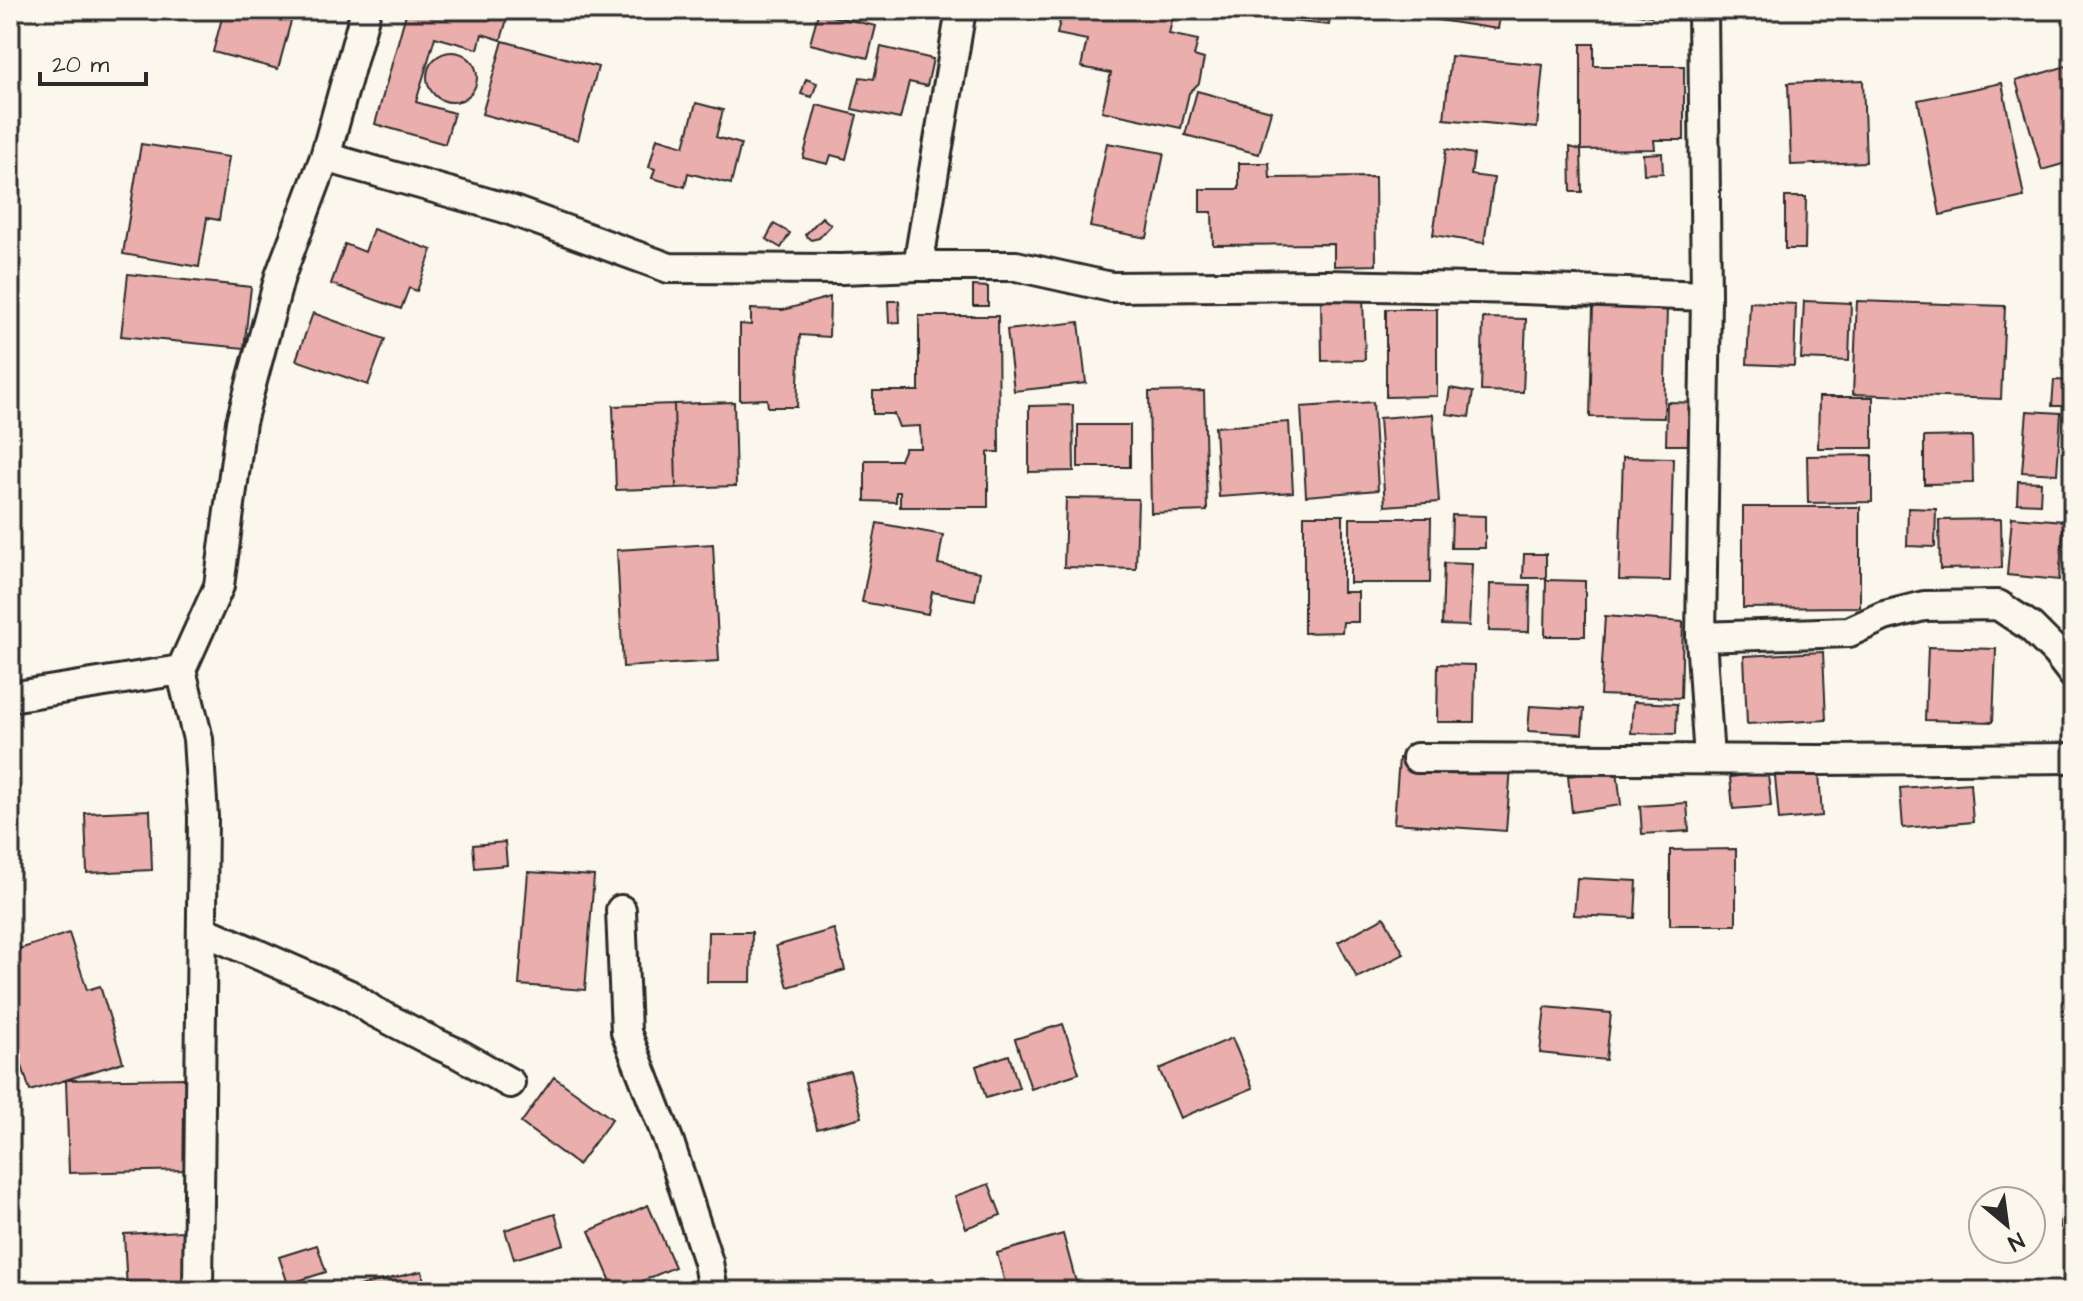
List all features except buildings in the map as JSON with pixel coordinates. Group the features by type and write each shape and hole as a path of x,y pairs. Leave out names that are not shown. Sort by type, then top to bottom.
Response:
{"street":[{"path":"198,1291 203,817 198,739 181,670 219,586 241,422 280,276 325,157 366,10"},
{"path":"918,266 961,10"},
{"path":"1703,10 1706,296 1701,637 1709,759"},
{"path":"325,157 505,208 669,268 1016,266 1111,287 1341,285 1706,296"},
{"path":"1701,637 1849,632 1884,616 1924,606 1998,605 2031,627 2073,674"},
{"path":"10,697 181,670"},
{"path":"1417,758 2073,758"},
{"path":"621,910 626,1032 669,1142 708,1262 713,1291"},
{"path":"202,930 350,995 373,1011 510,1083"}]}
